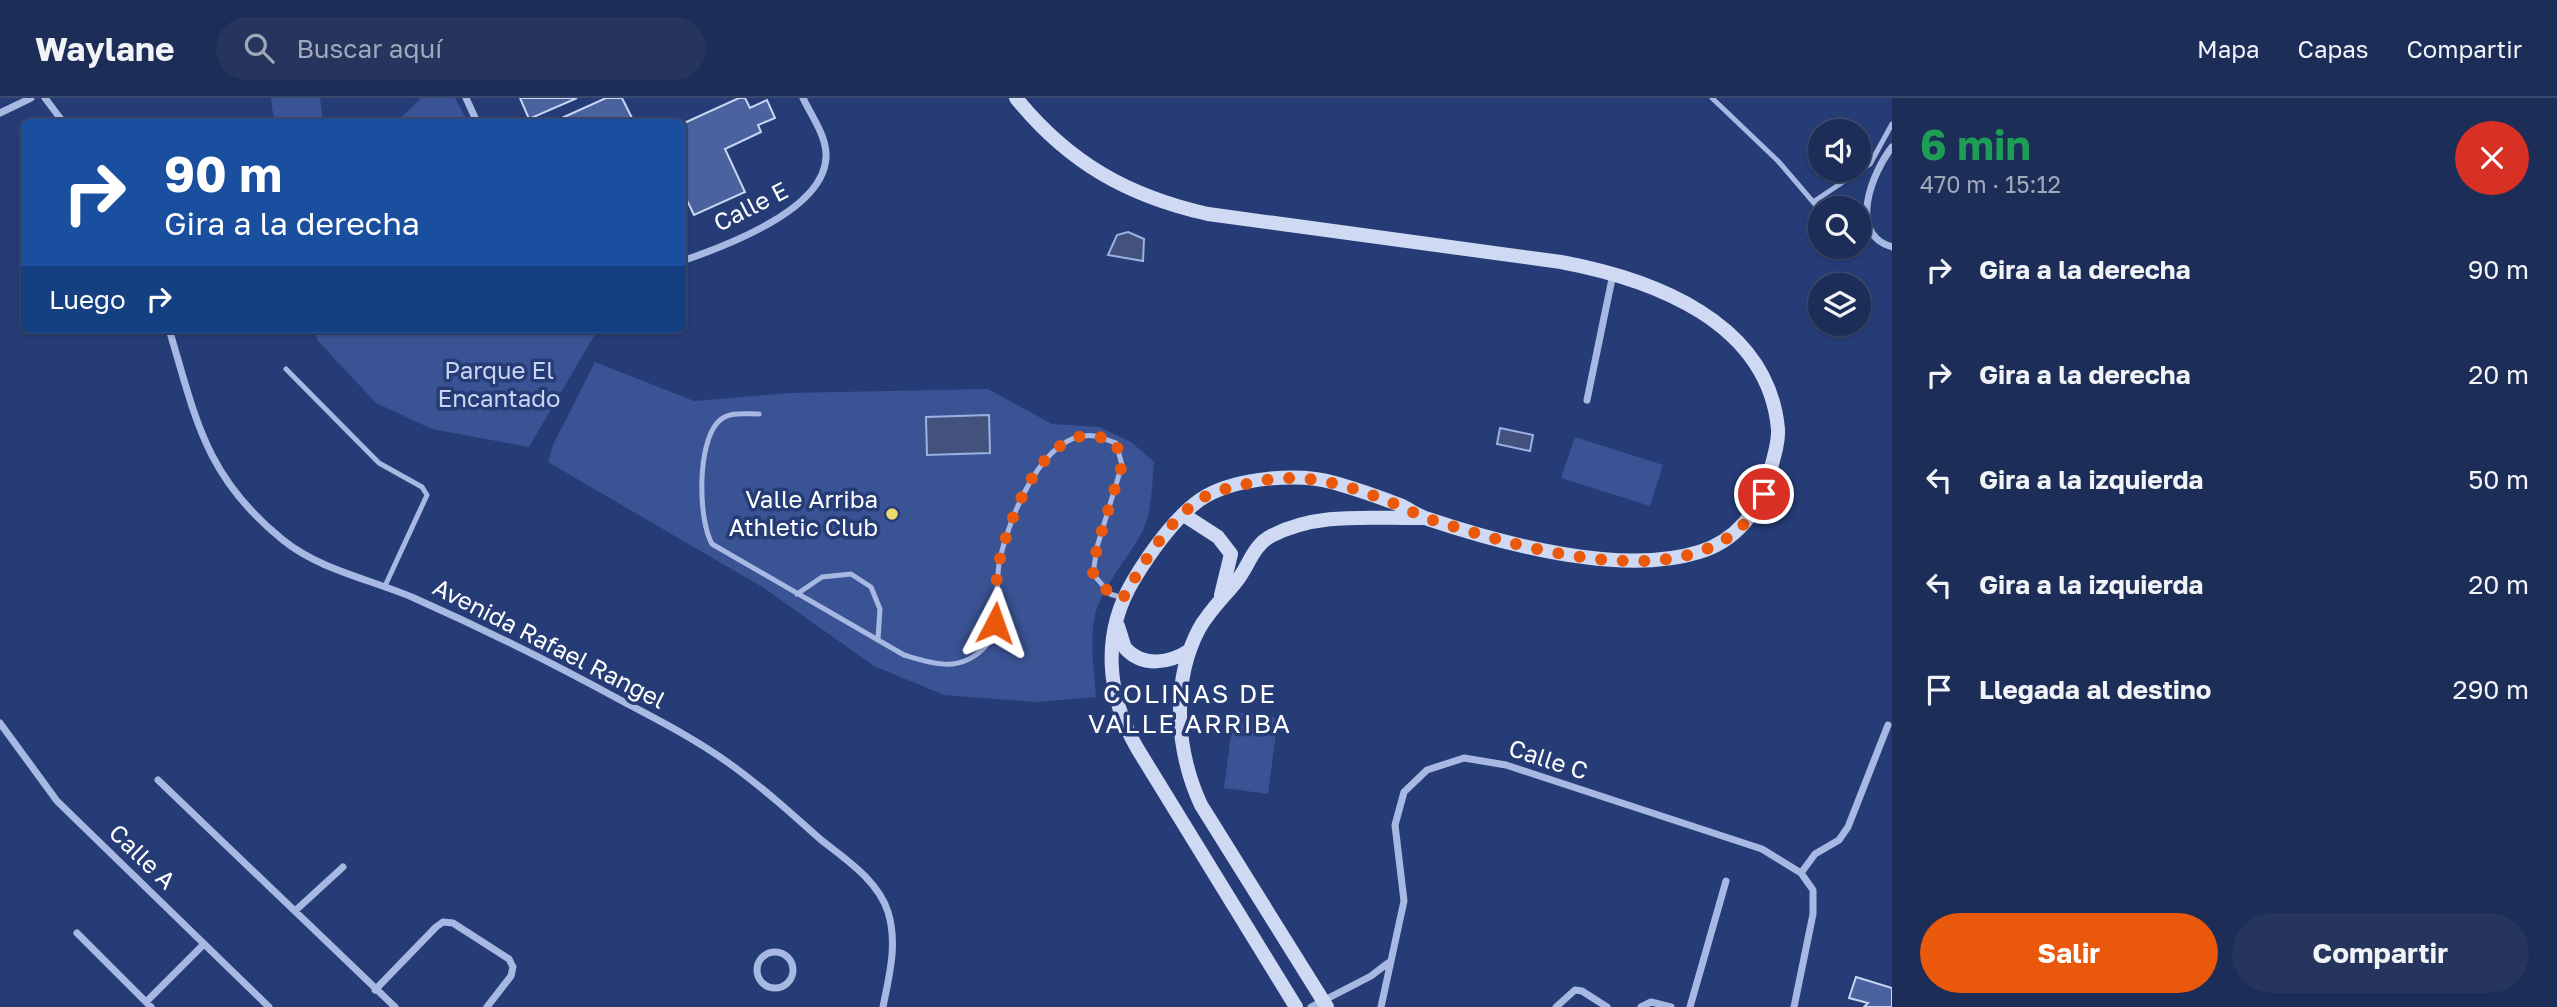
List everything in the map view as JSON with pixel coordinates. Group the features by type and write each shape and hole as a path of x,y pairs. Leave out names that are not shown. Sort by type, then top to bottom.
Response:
{"street":[{"path":"0,113 31,98"},
{"path":"45,98 61,119"},
{"path":"466,98 476,119"},
{"name":"Calle E","path":"686,259 792,211 816,188 826,154 822,135 803,98"},
{"path":"1016,98 1049,135 1076,158 1144,197 1172,206 1613,272 1657,289 1706,316 1739,339 1758,366 1772,402 1778,431 1764,494 1748,521 1728,537 1701,552 1636,562 1521,545 1425,518 1401,506 1331,481 1296,476 1252,482 1205,496 1170,528 1141,567 1123,598 1116,622 1112,669 1114,691 1122,720 1296,1007"},
{"path":"1869,196 1892,147"},
{"path":"1871,230 1878,241 1892,247"},
{"path":"1587,400 1613,272"},
{"name":"Avenida Rafael Rangel","path":"170,333 201,438 224,477 261,521 306,558 385,586 533,653 680,732 729,762 871,883 888,911 893,938 891,968 883,1007"},
{"path":"1184,515 1218,537 1231,554 1219,600"},
{"path":"1389,963 1320,1005 1191,785 1185,765 1181,721 1183,676 1199,630 1219,600 1237,581 1253,553 1269,537 1314,520 1357,517 1425,518"},
{"path":"1116,622 1125,648 1147,660 1172,660 1190,650"},
{"name":"Calle A","path":"0,723 57,801 269,1007"},
{"path":"1794,1007 1813,914 1812,890 1801,873 1815,854 1839,841 1848,827 1888,725"},
{"name":"Calle C","path":"1381,1007 1389,963 1399,937 1404,901 1395,825 1404,792 1427,769 1464,758 1506,765 1762,849 1801,873"},
{"path":"158,780 395,1007"},
{"path":"295,911 343,867"},
{"path":"1690,1007 1726,881"},
{"path":"375,990 436,927 443,922 453,923 509,959 513,967 511,976 487,1007"},
{"path":"77,933 149,1005 204,944"},
{"path":"778,951 789,956 794,969 790,982 777,988 765,985 757,968 761,957 778,951"},
{"path":"1556,1007 1575,990 1606,1007"},
{"path":"1641,1007 1650,1002 1671,1007"}],"lane":[{"path":"1712,98 1778,161 1808,196"},
{"path":"1822,196 1870,164 1892,124"},
{"path":"286,369 379,463 422,487 427,495 385,586"},
{"path":"760,414 729,414 717,422 709,438 703,458 707,535 712,544 904,655 936,664 958,665 985,648 995,623 999,561 1022,492 1052,453 1074,440 1094,436 1116,443 1122,465 1097,547 1093,574 1110,594 1123,598"},
{"path":"797,594 822,577 851,575 871,587 880,609 878,639"}],"green space":[{"path":"271,98 320,98 323,119 274,119"},
{"path":"421,98 455,98 466,119 400,119"},
{"name":"Parque El Encantado","path":"315,333 596,333 529,447 432,429 376,403 318,341"},
{"name":"Valle Arriba Athletic Club","path":"595,362 694,401 789,393 988,389 1052,424 1099,427 1131,442 1154,462 1151,500 1144,528 1098,605 1092,650 1096,697 1035,702 944,695 874,666 764,588 548,462 553,445"},
{"path":"1575,437 1663,465 1650,506 1561,478"},
{"path":"1234,712 1278,718 1268,794 1224,788"}],"shaded area":[{"path":"1128,232 1144,239 1143,261 1108,255 1117,235"},
{"path":"989,415 990,453 927,455 926,417"},
{"path":"1500,428 1533,435 1530,451 1497,444"}],"building":[{"path":"520,98 577,98 529,119"},
{"path":"606,98 622,98 632,119 560,119"},
{"path":"739,98 745,98 750,108 767,100 775,118 758,125 761,132 725,149 745,192 694,215 686,198 686,122"},
{"path":"1856,977 1892,988 1892,1007 1864,1007 1868,1003 1849,998"}],"place":[{"name":"Valle Arriba Athletic Club","path":"892,514"}],"district":[{"name":"COLINAS DE VALLE ARRIBA","path":"1190,709"}],"route":[{"path":"995,623 999,561 1022,492 1052,453 1074,440 1094,436 1116,443 1122,465 1110,512 1097,547 1093,574 1110,594 1123,598 1141,567 1170,528 1205,496 1252,482 1296,476 1331,481 1401,506 1425,518 1521,545 1636,562 1701,552 1728,537 1748,521 1764,494"}]}
